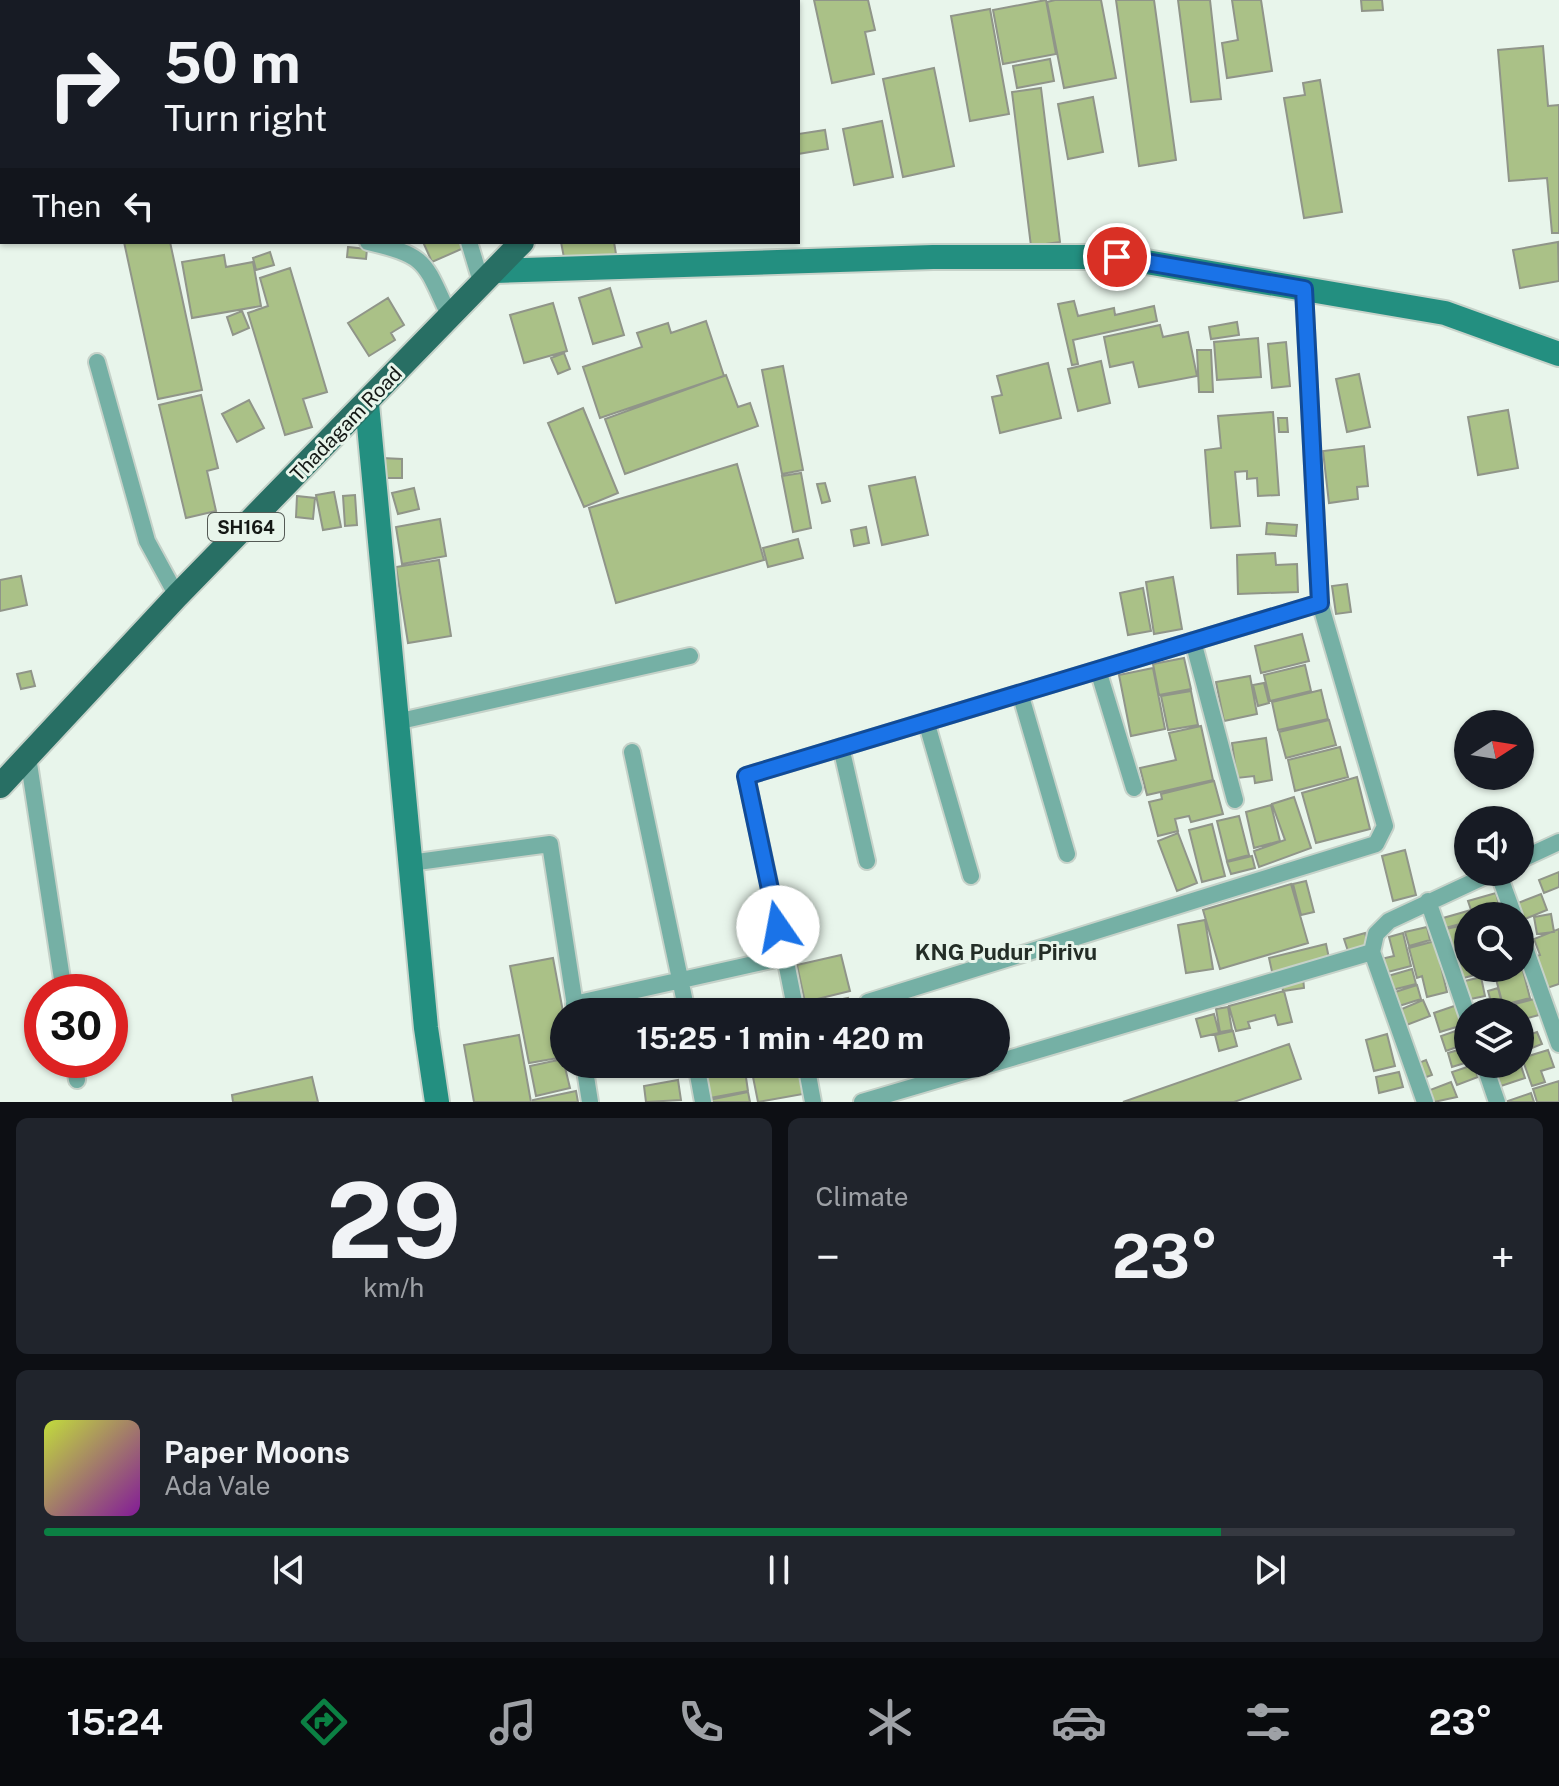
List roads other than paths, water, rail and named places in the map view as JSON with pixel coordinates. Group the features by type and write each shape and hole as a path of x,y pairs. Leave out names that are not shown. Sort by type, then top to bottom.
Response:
{"main road":[{"name":"SH164","path":"489,278 520,244"},
{"path":"489,278 933,257 1117,257 1445,313 1559,354"},
{"name":"Thadagam Road","path":"0,786 177,596 367,404 449,315 489,278"},
{"path":"367,404 410,863 437,1102"}],"street":[{"path":"377,244 407,251 423,261 449,315"},
{"path":"470,244 489,278"},
{"path":"881,998 1376,844 1385,826 1320,603 1304,289"},
{"path":"97,362 147,541 177,596"},
{"path":"793,998 746,776 1320,603"},
{"path":"1193,641 1235,800"},
{"path":"396,722 690,656"},
{"path":"1098,670 1134,788"},
{"path":"1020,693 1067,854"},
{"path":"926,721 971,876"},
{"path":"841,747 867,861"},
{"path":"632,752 684,998"},
{"path":"28,757 61,974"},
{"path":"1534,854 1559,842"},
{"path":"410,863 550,844 573,998"},
{"path":"1425,1102 1372,952 1376,934 1389,921 1463,886"},
{"path":"1428,901 1461,998"},
{"path":"862,1102 1372,952"},
{"path":"613,998 785,957"},
{"path":"1534,973 1559,1044"},
{"path":"586,1078 590,1102"},
{"path":"699,1078 703,1102"},
{"path":"809,1078 813,1102"},
{"path":"1489,1078 1497,1102"}],"district":[{"name":"KNG Pudur Pirivu","path":"1006,952"}]}
